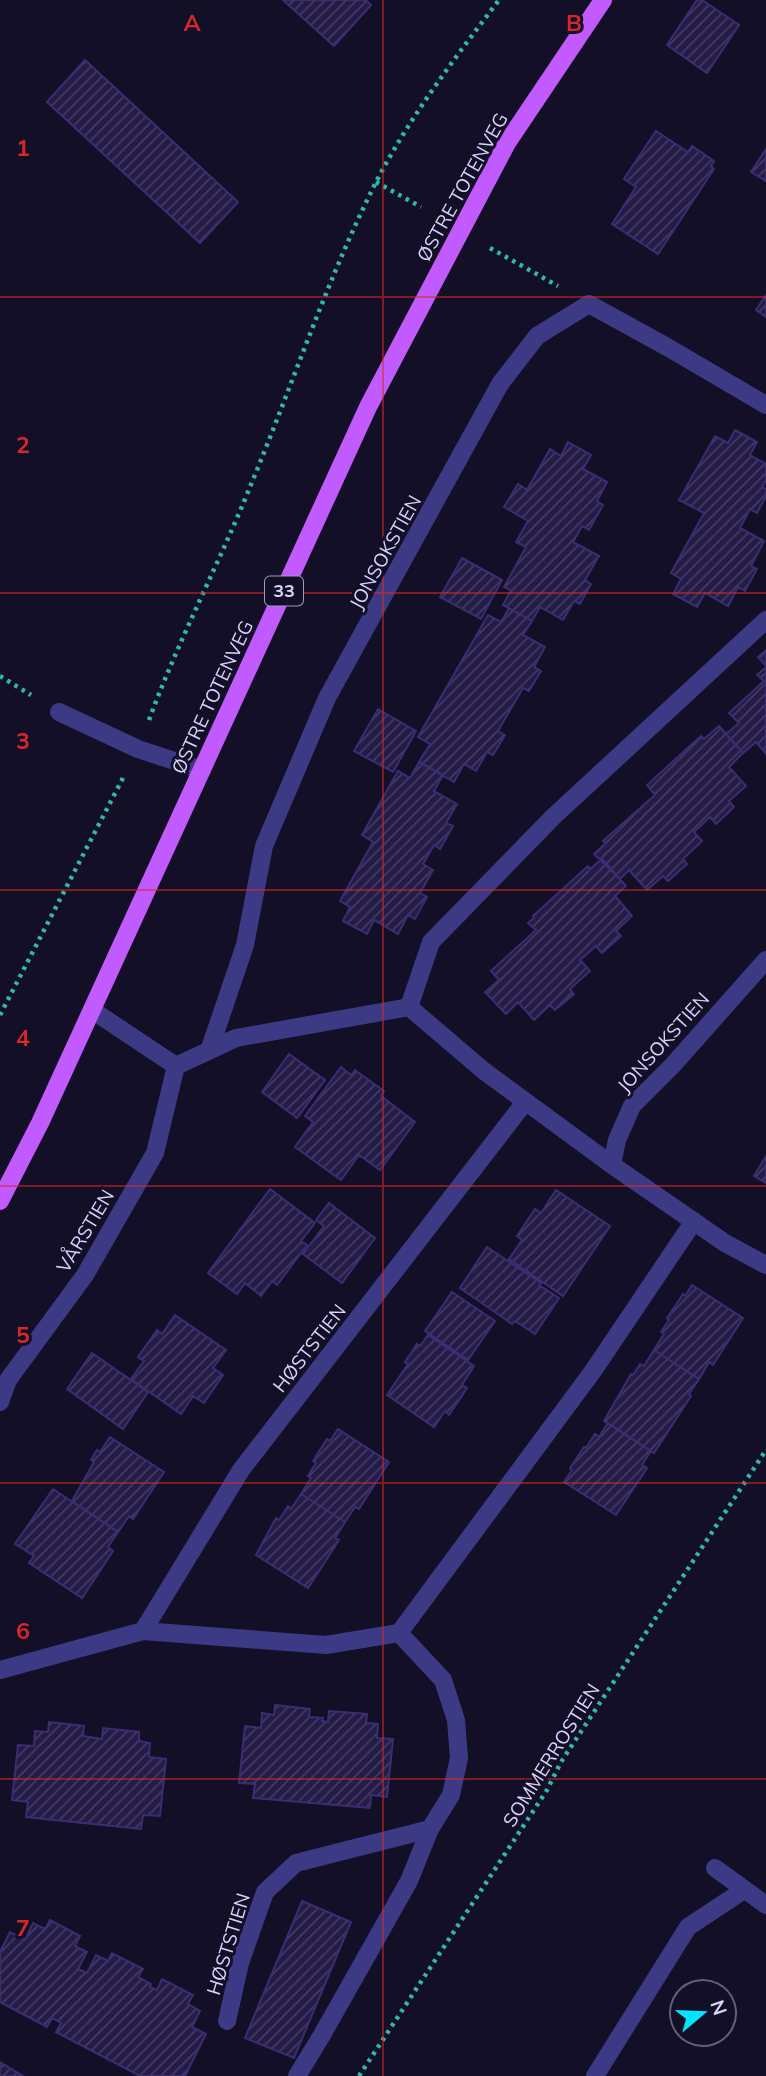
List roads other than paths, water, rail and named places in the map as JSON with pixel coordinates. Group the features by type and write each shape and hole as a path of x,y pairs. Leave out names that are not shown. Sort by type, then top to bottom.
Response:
{"main road":[{"name":"ØSTRE TOTENVEG","path":"0,1201 40,1123 368,407 507,143 603,0"}],"street":[{"name":"JONSOKSTIEN","path":"209,1051 245,945 264,846 327,698 500,384 537,336 589,304 766,405"},
{"path":"409,1007 430,942 553,817 766,620"},
{"path":"59,712 138,749 202,770"},
{"name":"JONSOKSTIEN","path":"612,1165 617,1140 632,1106 672,1066 766,960"},
{"path":"92,1010 176,1066 236,1038 409,1007"},
{"path":"409,1007 484,1071 612,1165 725,1244 766,1265"},
{"name":"VÅRSTIEN","path":"0,1402 8,1380 85,1275 155,1153 176,1066"},
{"name":"HØSTSTIEN","path":"144,1631 241,1470 525,1102"},
{"path":"0,1670 144,1631 326,1645 399,1633 593,1371 694,1222"},
{"path":"296,2076 409,1881 430,1829 451,1795 459,1758 456,1720 443,1680 399,1633"},
{"name":"HØSTSTIEN","path":"228,2021 240,1963 265,1892 288,1870 296,1863 430,1829"},
{"path":"715,1868 766,1905"},
{"path":"595,2076 688,1927 744,1890"}]}
